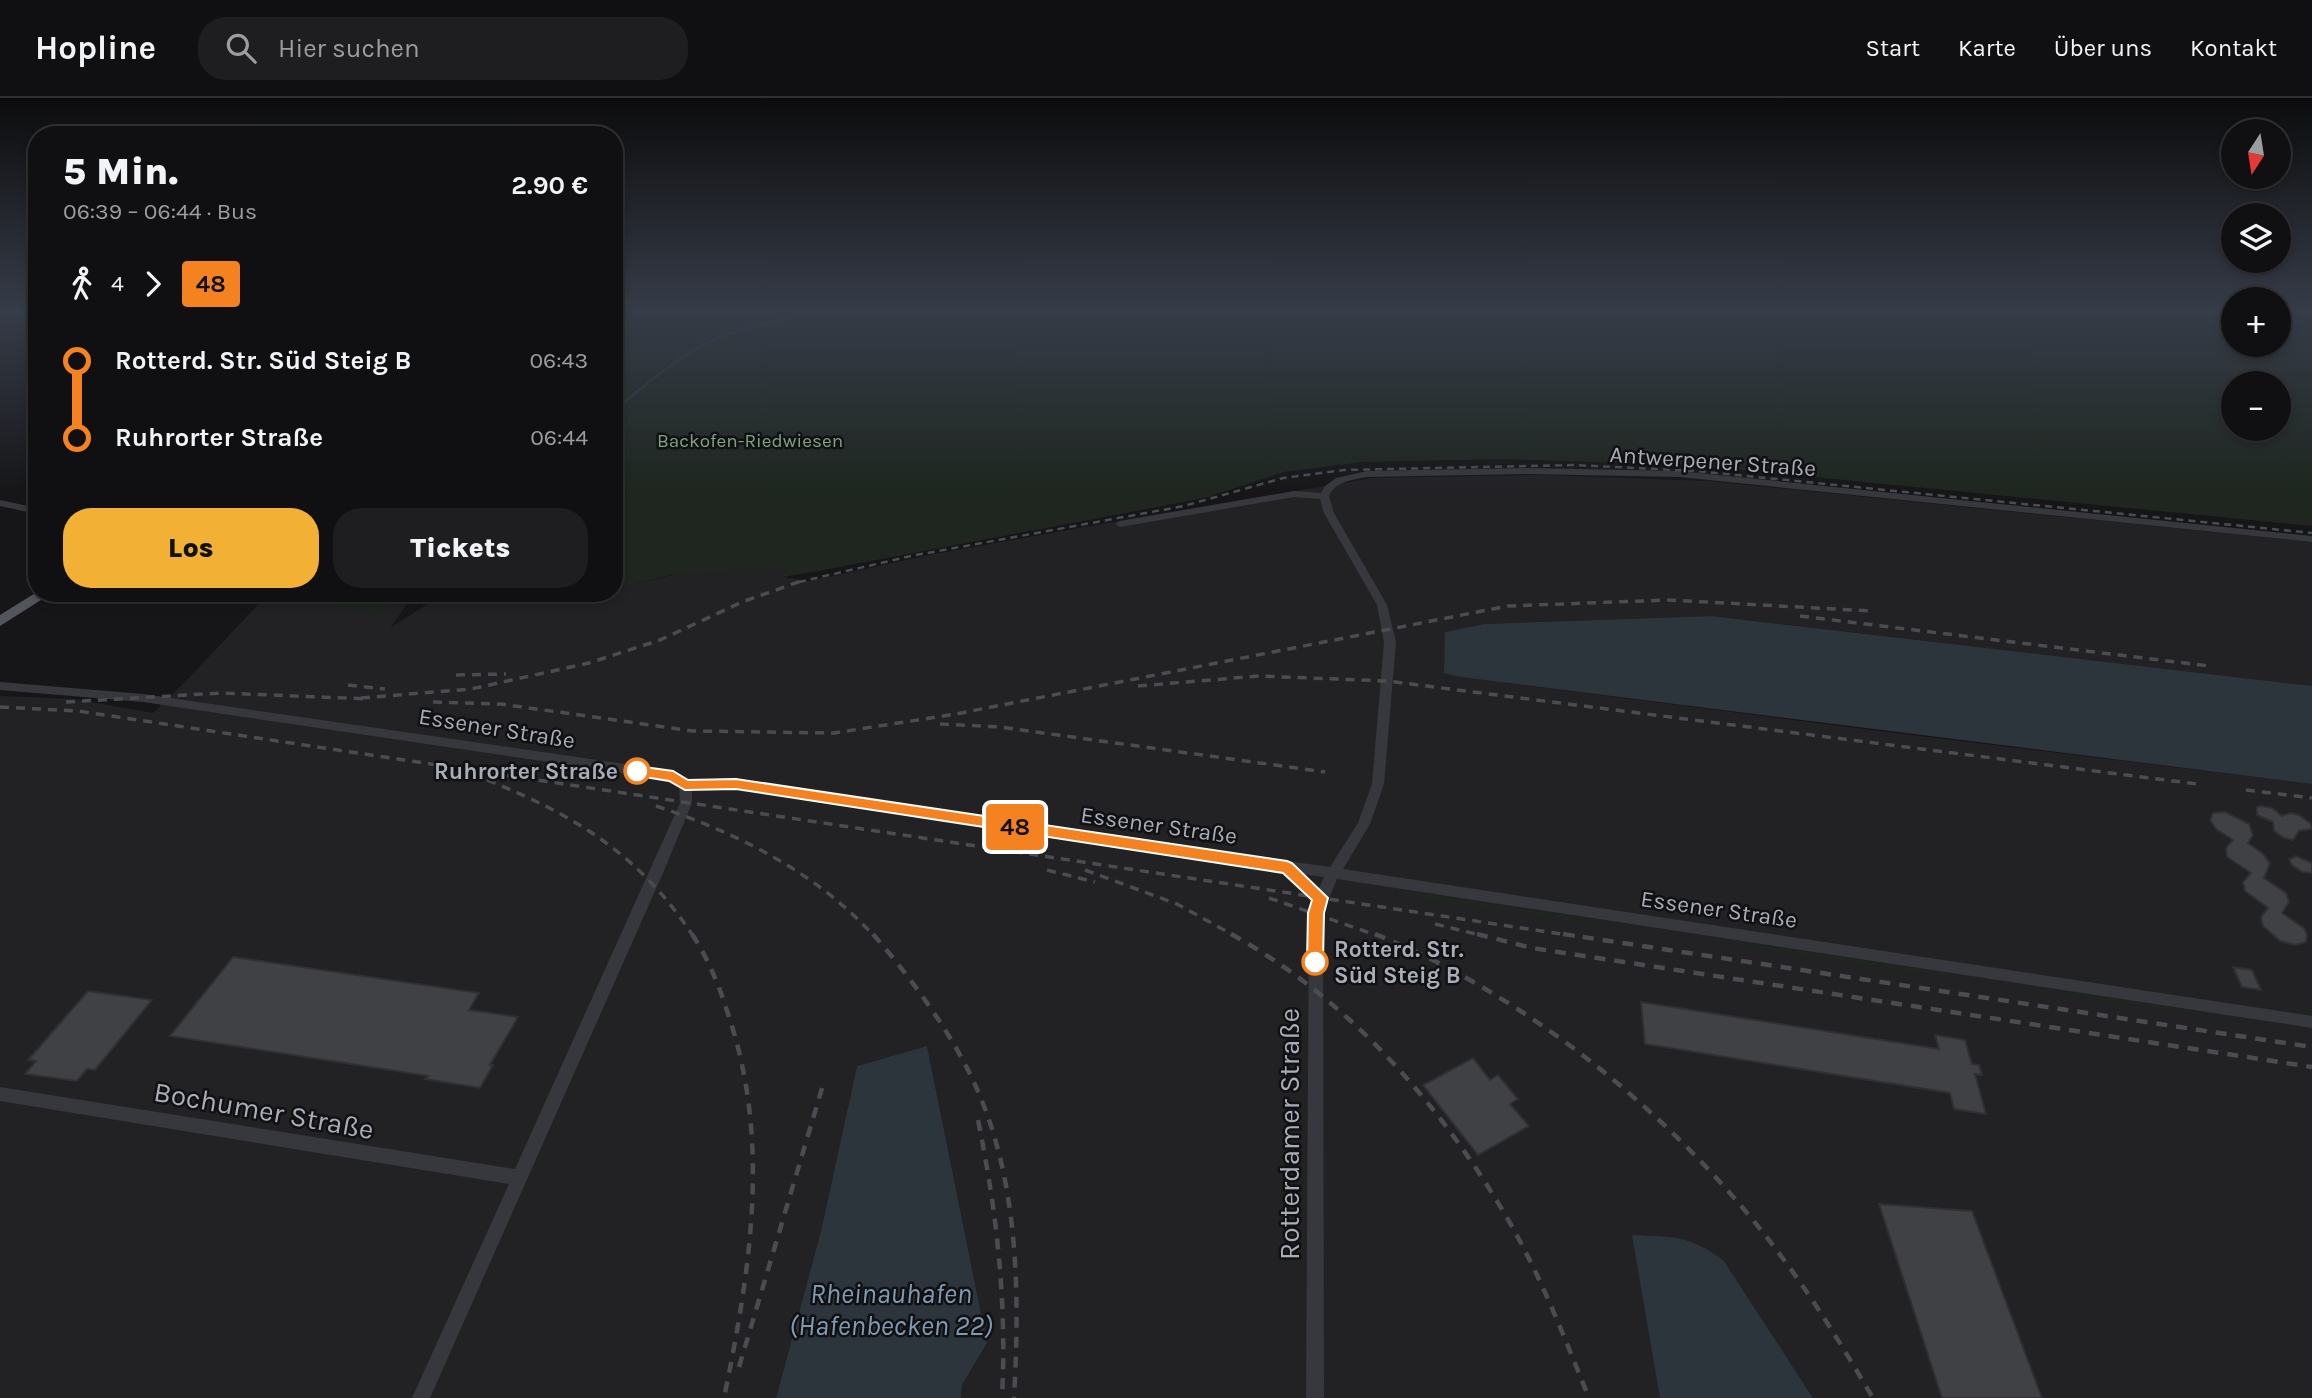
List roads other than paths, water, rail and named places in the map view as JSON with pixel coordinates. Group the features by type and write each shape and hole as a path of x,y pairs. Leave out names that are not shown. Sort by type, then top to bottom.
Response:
{"main road":[{"path":"0,621 31,602"}],"street":[{"name":"Antwerpener Straße","path":"1324,496 1328,488 1339,480 1367,474 1528,471 1679,474 2312,539"},
{"path":"1120,524 1294,494 1324,496"},
{"name":"Rotterdamer Straße","path":"1315,1398 1316,913 1320,898 1364,824 1378,783 1390,633 1381,605 1337,530 1325,505 1324,496"},
{"path":"0,503 28,510"},
{"name":"Essener Straße","path":"0,686 170,702 673,776 685,785 736,784 2312,1022"},
{"path":"421,1398 684,808 688,796 685,785"},
{"path":"1287,867 1320,898"},
{"name":"Bochumer Straße","path":"0,1094 520,1178"}],"water":[{"path":"1712,616 2312,686 2312,784 1444,673 1445,632 1484,624"},
{"name":"Rheinauhafen (Hafenbecken 22)","path":"927,1046 987,1343 962,1385 961,1398 776,1398 821,1231 857,1066"},
{"path":"1632,1235 1681,1239 1701,1246 1724,1261 1813,1398 1660,1398"}],"waterway":[{"path":"623,403 663,371"}],"railway":[{"path":"799,582 911,556 1184,506 1283,478 1344,470 1573,465 1697,471 2312,533"},
{"path":"361,698 471,689 589,663 660,640 742,602 804,580"},
{"path":"433,702 501,704 693,731 834,733 956,714 1508,606 1669,600 1871,611"},
{"path":"1800,616 2209,666"},
{"path":"456,675 506,674"},
{"path":"1138,686 1259,676 1387,681 2197,784"},
{"path":"348,685 385,689"},
{"path":"66,702 221,693 370,699"},
{"path":"0,707 78,711 1575,936"},
{"path":"940,724 1000,727 1325,772"},
{"path":"487,780 549,808 603,841 651,882 693,936"},
{"path":"2246,790 2312,798"},
{"path":"656,806 716,829 774,857 827,892 874,936"},
{"path":"1047,870 1095,882"},
{"path":"1085,870 1177,904 1235,936"},
{"path":"1269,898 1379,936"},
{"path":"1435,924 1484,936"},
{"path":"692,934 709,964 726,1006 742,1064 750,1112 753,1159 748,1255 724,1398"},
{"path":"873,934 926,1001 950,1037 970,1074 998,1151 1007,1192 1016,1274 1014,1398"},
{"path":"1231,934 1274,960 1315,990 1353,1023 1390,1059 1455,1138 1522,1244 1553,1309 1589,1398"},
{"path":"1375,934 1434,961 1491,992 1547,1029 1601,1070 1652,1114 1700,1161 1784,1260 1873,1398"},
{"path":"1477,934 1532,948 2312,1067"},
{"path":"1563,934 2312,1047"},
{"path":"739,1367 823,1085"},
{"path":"978,1120 999,1258 1003,1328 1002,1398"}],"place":[{"name":"Ruhrorter Straße","path":"637,771"},
{"name":"Rotterd. Str. Süd Steig B","path":"1315,962"}],"park label":[{"name":"Backofen-Riedwiesen","path":"750,440"}]}
